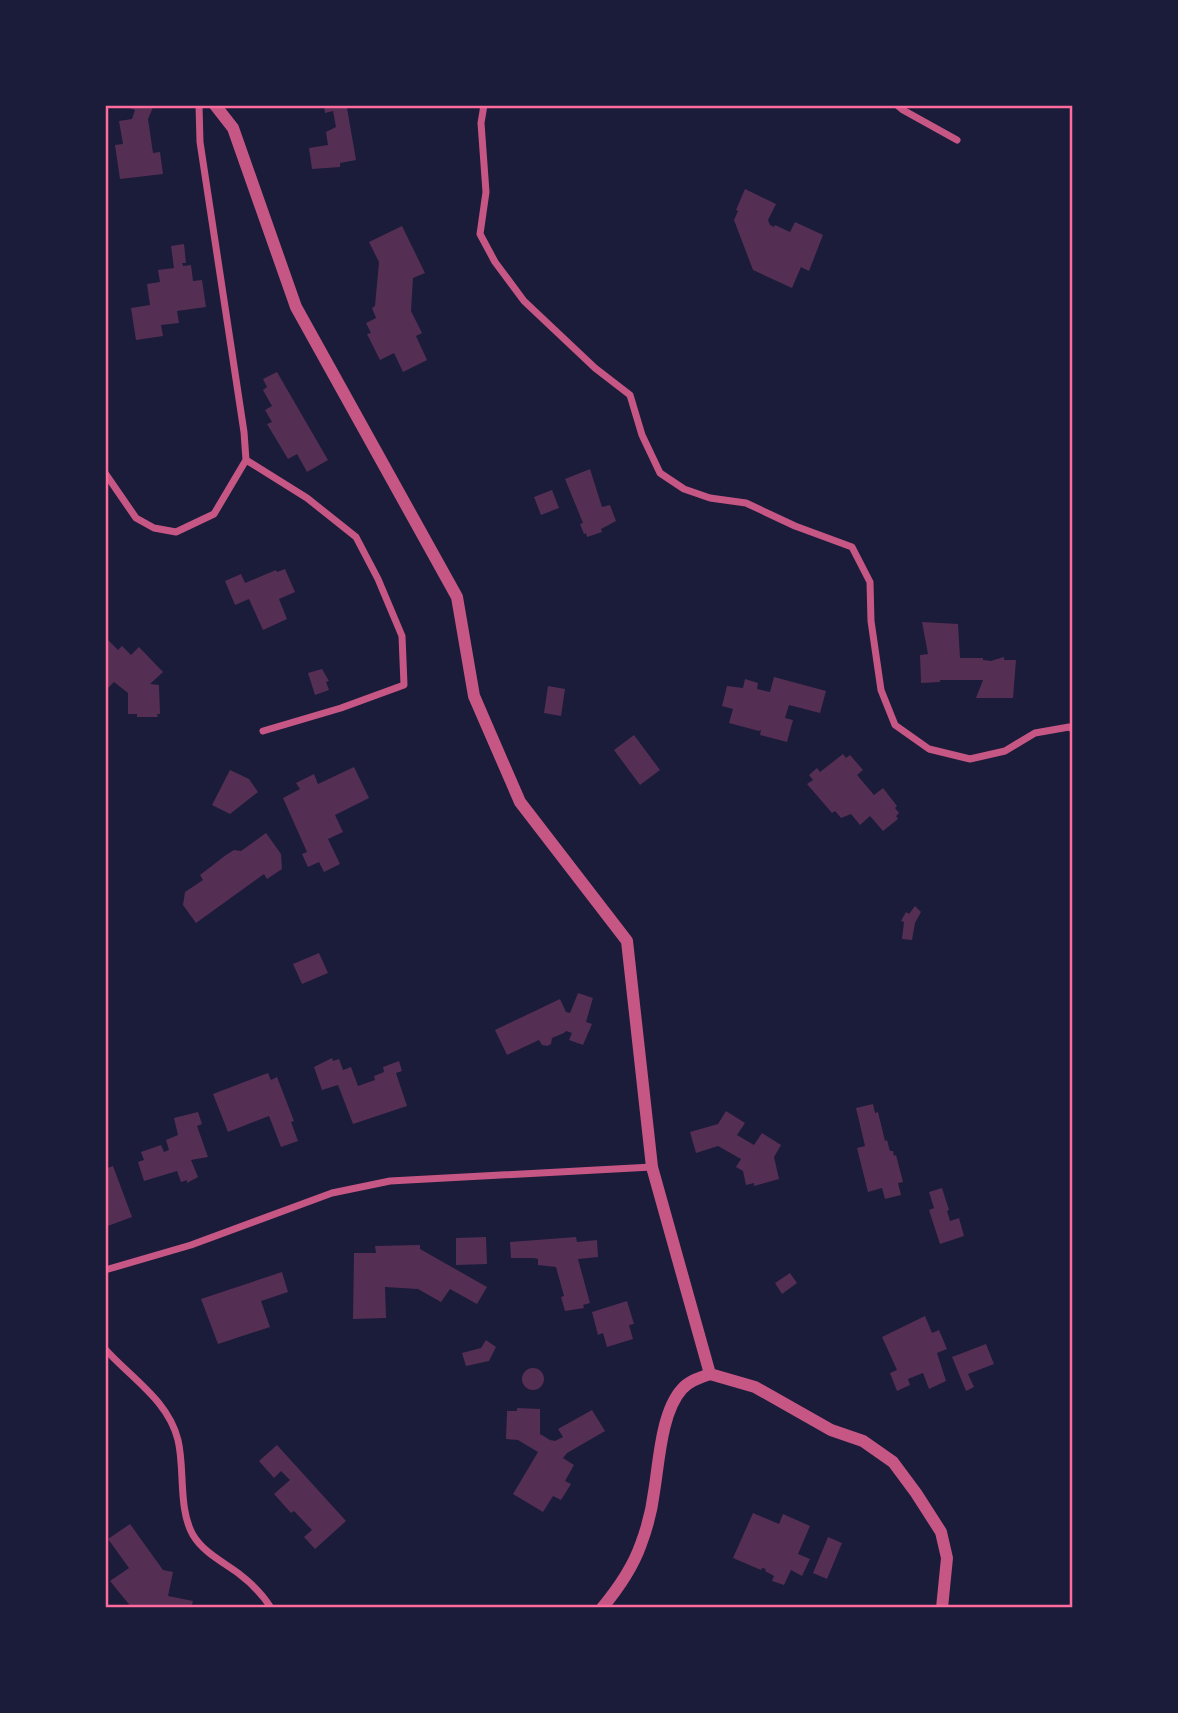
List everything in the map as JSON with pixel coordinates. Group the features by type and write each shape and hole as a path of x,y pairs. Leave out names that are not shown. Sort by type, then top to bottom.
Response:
{"street":[{"path":"105,473 136,518 154,528 176,532 214,514 246,460 200,142 199,105"},
{"path":"215,105 233,128 296,307 457,597 474,696 520,802 627,942 652,1167 709,1374"},
{"path":"484,105 481,122 486,192 480,234 495,262 524,301 595,368 630,395 642,435 660,473 684,489 710,498 746,503 795,526 852,547 870,582 871,621 881,690 895,725 929,749 970,759 1005,751 1035,733 1069,727 1073,729"},
{"path":"897,105 957,140"},
{"path":"246,460 307,498 356,537 378,579 402,636 405,661 404,685 263,732"},
{"path":"105,1270 191,1245 332,1192 390,1181 652,1167"},
{"path":"105,1349 163,1406 177,1437 183,1471 184,1506 193,1535 214,1557 240,1575 271,1608"},
{"path":"602,1608 615,1592 640,1546 654,1496 668,1415 680,1391 691,1381 709,1374 755,1387 831,1430 863,1441 893,1462 941,1532 947,1558 942,1608"}],"building":[{"path":"154,105 148,119 153,153 160,152 163,174 120,179 115,145 123,144 119,121 132,119 135,110 127,107"},
{"path":"324,105 355,105 347,108 356,160 340,163 340,167 312,169 309,148 328,145 326,132 336,127 333,111 325,113"},
{"path":"745,189 776,204 768,220 770,225 790,232 795,222 823,235 809,271 801,267 792,288 753,270 734,220"},
{"path":"402,226 425,273 413,278 411,311 422,333 416,336 427,360 403,372 394,353 380,360 367,334 371,333 366,323 376,318 372,308 375,306 379,262 369,242"},
{"path":"184,244 186,263 182,263 183,266 191,265 193,281 202,280 206,307 177,311 179,323 161,325 163,336 136,340 131,308 150,305 147,284 160,282 158,270 174,268 171,246"},
{"path":"277,372 328,460 307,472 297,454 288,459 267,424 272,422 265,410 272,406 263,390 267,387 263,379"},
{"path":"590,469 602,507 610,505 616,521 601,529 602,532 587,537 565,479"},
{"path":"552,490 559,508 541,515 534,497"},
{"path":"285,569 295,592 279,599 287,619 263,630 249,599 235,605 225,581 241,574 245,583"},
{"path":"922,622 958,624 960,658 983,658 991,661 1004,657 1004,660 1016,660 1013,698 976,698 983,680 921,683 920,655 928,654"},
{"path":"108,640 118,650 122,646 131,655 139,647 163,672 150,684 159,685 158,717 128,714 128,693 114,682 105,691 105,643"},
{"path":"322,669 329,681 326,682 329,690 315,695 308,673"},
{"path":"774,677 826,691 820,713 789,705 785,718 793,720 787,742 760,735 761,730 729,723 733,709 722,706 727,686 743,688 745,679 758,683 757,689 770,692"},
{"path":"548,686 565,689 561,716 544,713"},
{"path":"634,735 660,770 640,785 614,750"},
{"path":"843,754 846,758 850,755 863,770 857,775 874,795 883,788 897,806 895,808 899,813 896,816 898,819 883,831 870,816 860,825 851,814 841,818 835,811 832,813 807,784 813,780 809,775 817,768 820,772"},
{"path":"354,767 369,798 335,815 343,832 328,839 340,864 324,872 319,862 308,867 302,854 307,852 283,798 300,789 296,783 314,774 318,784"},
{"path":"230,770 249,779 258,792 230,814 212,805"},
{"path":"266,833 281,854 282,869 267,879 264,874 196,923 183,905 185,892 203,880 200,875 226,855 234,850 241,851"},
{"path":"915,906 921,912 915,923 912,940 902,939 904,922 901,921 906,912 909,914"},
{"path":"319,953 328,973 302,984 293,964"},
{"path":"578,993 593,998 586,1022 592,1024 583,1045 569,1040 572,1033 566,1031 552,1038 551,1044 547,1046 542,1045 539,1040 507,1055 495,1030 560,999 566,1012 570,1013"},
{"path":"332,1058 333,1061 339,1059 343,1070 351,1067 358,1086 375,1080 374,1076 384,1072 383,1067 399,1061 402,1071 396,1073 407,1106 353,1124 338,1085 322,1090 314,1067"},
{"path":"268,1073 271,1080 277,1077 294,1121 291,1122 298,1141 281,1147 269,1116 228,1132 213,1094"},
{"path":"873,1104 875,1113 878,1112 885,1141 887,1140 890,1151 896,1155 903,1182 898,1183 901,1195 885,1199 882,1188 868,1192 857,1148 865,1146 856,1108"},
{"path":"726,1111 745,1123 737,1135 754,1145 762,1133 781,1145 774,1157 779,1179 754,1186 754,1183 746,1185 743,1171 736,1167 741,1159 718,1146 696,1153 690,1132 718,1124"},
{"path":"198,1112 202,1124 197,1126 208,1157 191,1160 198,1177 187,1183 187,1180 181,1182 177,1171 144,1181 138,1162 144,1160 141,1152 161,1145 164,1152 169,1150 166,1140 178,1135 174,1118"},
{"path":"113,1166 132,1217 105,1227 105,1169"},
{"path":"942,1188 950,1221 959,1218 964,1236 940,1244 929,1210 934,1208 929,1192"},
{"path":"486,1237 487,1264 456,1265 456,1238"},
{"path":"576,1237 577,1242 597,1240 598,1257 578,1259 590,1303 583,1305 584,1308 565,1311 556,1267 538,1265 538,1259 534,1258 511,1258 510,1242"},
{"path":"420,1245 420,1249 487,1287 477,1304 450,1289 441,1302 418,1289 385,1287 386,1318 353,1319 354,1253 376,1253 375,1246"},
{"path":"282,1272 288,1292 261,1301 270,1327 218,1344 201,1299"},
{"path":"790,1273 797,1283 782,1294 775,1283"},
{"path":"627,1301 634,1324 629,1325 633,1339 607,1347 603,1333 598,1335 592,1312"},
{"path":"925,1316 932,1333 939,1330 947,1349 937,1353 946,1381 929,1389 923,1373 908,1379 910,1385 897,1391 890,1373 897,1370 882,1337"},
{"path":"486,1340 496,1347 489,1361 466,1366 462,1353 481,1348"},
{"path":"986,1344 994,1364 968,1374 974,1387 966,1391 952,1357"},
{"path":"533,1368 543,1375 544,1379 537,1389 533,1390 523,1383 522,1379 529,1369"},
{"path":"517,1408 540,1409 540,1434 550,1440 563,1437 558,1429 592,1410 605,1431 563,1458 574,1465 565,1481 571,1484 561,1500 553,1496 543,1512 513,1494 538,1452 518,1440 506,1439 507,1411 517,1411"},
{"path":"277,1445 346,1521 315,1549 304,1537 312,1530 294,1511 291,1513 274,1494 290,1480 281,1471 274,1478 259,1461"},
{"path":"753,1513 779,1524 783,1514 810,1526 798,1554 810,1559 802,1576 791,1570 784,1585 772,1581 774,1576 765,1571 766,1569 761,1570 733,1558"},
{"path":"130,1524 163,1570 173,1572 168,1596 193,1601 191,1608 132,1608 110,1581 129,1568 108,1539"},
{"path":"828,1537 842,1543 827,1579 813,1573"}]}
